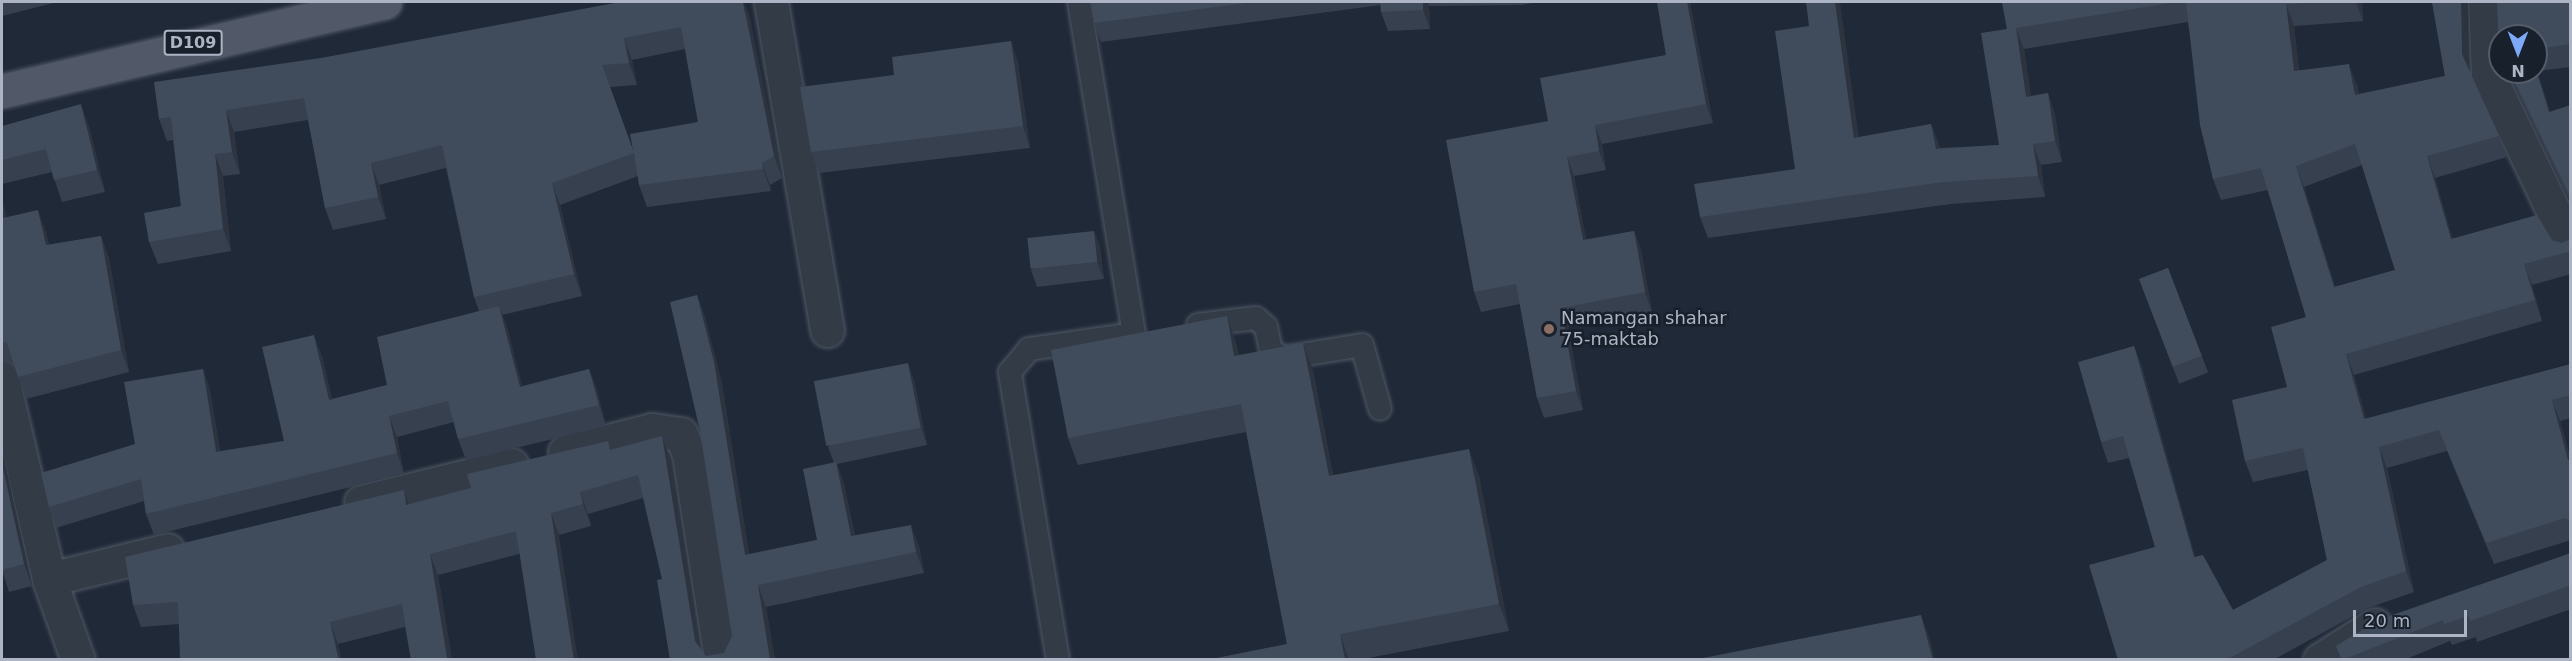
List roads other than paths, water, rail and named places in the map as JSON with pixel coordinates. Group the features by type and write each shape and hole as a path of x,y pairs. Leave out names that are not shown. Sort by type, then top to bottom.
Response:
{"main road":[{"name":"D109","path":"2,91 385,2"}],"street":[{"path":"771,2 827,330"},
{"path":"2485,2 2488,74 2571,246"},
{"path":"2,378 49,579 78,660"},
{"path":"327,510 652,430 681,434 689,454 721,660"},
{"path":"49,579 200,542"},
{"path":"2320,660 2400,616"}],"lane":[{"path":"1079,2 1134,334"},
{"path":"1180,328 1256,318 1266,327 1270,350 1282,358 1362,345 1380,409"},
{"path":"1058,660 1010,372 1029,349 1157,331"}],"place":[{"name":"Namangan shahar 75-maktab","path":"1549,329"}]}
